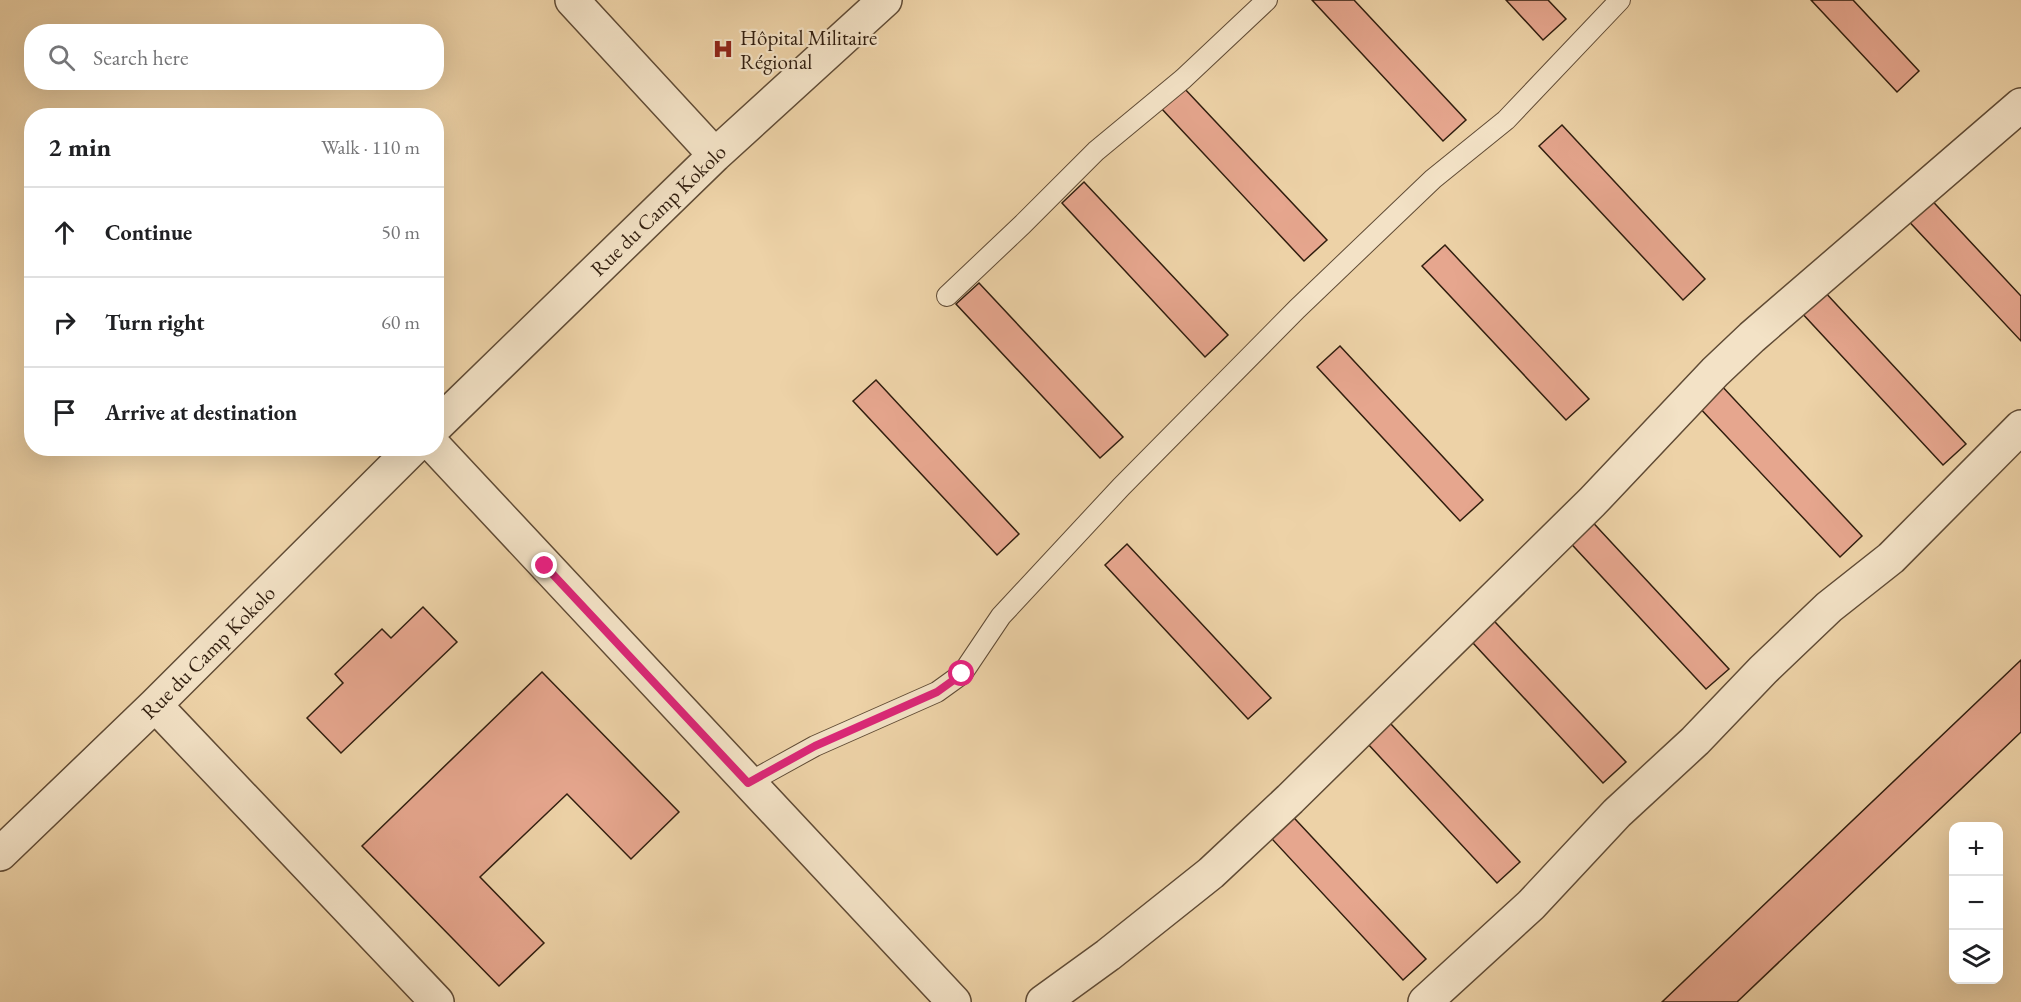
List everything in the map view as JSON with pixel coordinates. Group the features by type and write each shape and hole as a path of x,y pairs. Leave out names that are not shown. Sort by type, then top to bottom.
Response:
{"street":[{"path":"572,0 714,155"},
{"name":"Rue du Camp Kokolo","path":"444,418 714,155 885,0"},
{"path":"1043,1002 1108,955 1211,873 1290,799 1592,502 1715,372 2021,105"},
{"path":"1425,1002 1531,905 1617,813 1695,741 1771,662 1829,607 1891,558 2021,427"},
{"name":"Rue du Camp Kokolo","path":"0,854 155,705 405,456"},
{"path":"443,456 954,1002"},
{"path":"155,705 437,1002"}],"lane":[{"path":"946,296 1096,151 1183,79 1267,0"},
{"path":"748,783 815,746 937,692 962,674 1001,616 1121,487 1297,309 1433,179 1506,120 1620,0"}],"building":[{"path":"1312,0 1354,0 1466,120 1443,141"},
{"path":"1506,0 1548,0 1566,19 1543,40"},
{"path":"1811,0 1853,0 1919,71 1897,92"},
{"path":"1183,87 1327,240 1304,261 1161,108"},
{"path":"1562,125 1705,279 1683,300 1539,146"},
{"path":"1084,182 1228,335 1205,357 1062,203"},
{"path":"1924,192 2021,296 2021,341 1901,213"},
{"path":"1445,245 1589,399 1566,420 1422,266"},
{"path":"979,283 1123,437 1100,458 956,304"},
{"path":"1823,290 1966,444 1943,465 1800,311"},
{"path":"1340,346 1483,500 1460,521 1317,367"},
{"path":"876,380 1019,534 997,555 853,401"},
{"path":"1719,383 1862,536 1840,557 1696,404"},
{"path":"1585,514 1729,669 1706,689 1563,535"},
{"path":"1127,544 1271,698 1248,719 1105,565"},
{"path":"423,607 457,642 341,753 307,718 343,683 335,674 382,629 391,638"},
{"path":"1482,608 1626,762 1603,783 1460,629"},
{"path":"2021,660 2021,732 1737,1002 1662,1002"},
{"path":"542,672 679,812 631,859 567,794 480,877 544,943 499,986 362,846"},
{"path":"1376,708 1520,862 1497,883 1354,729"},
{"path":"1282,805 1426,959 1403,980 1260,826"}],"place":[{"name":"Hôpital Militaire Régional","path":"723,49"}],"route":[{"path":"545,566 748,783 815,746 937,692 962,674"}]}
